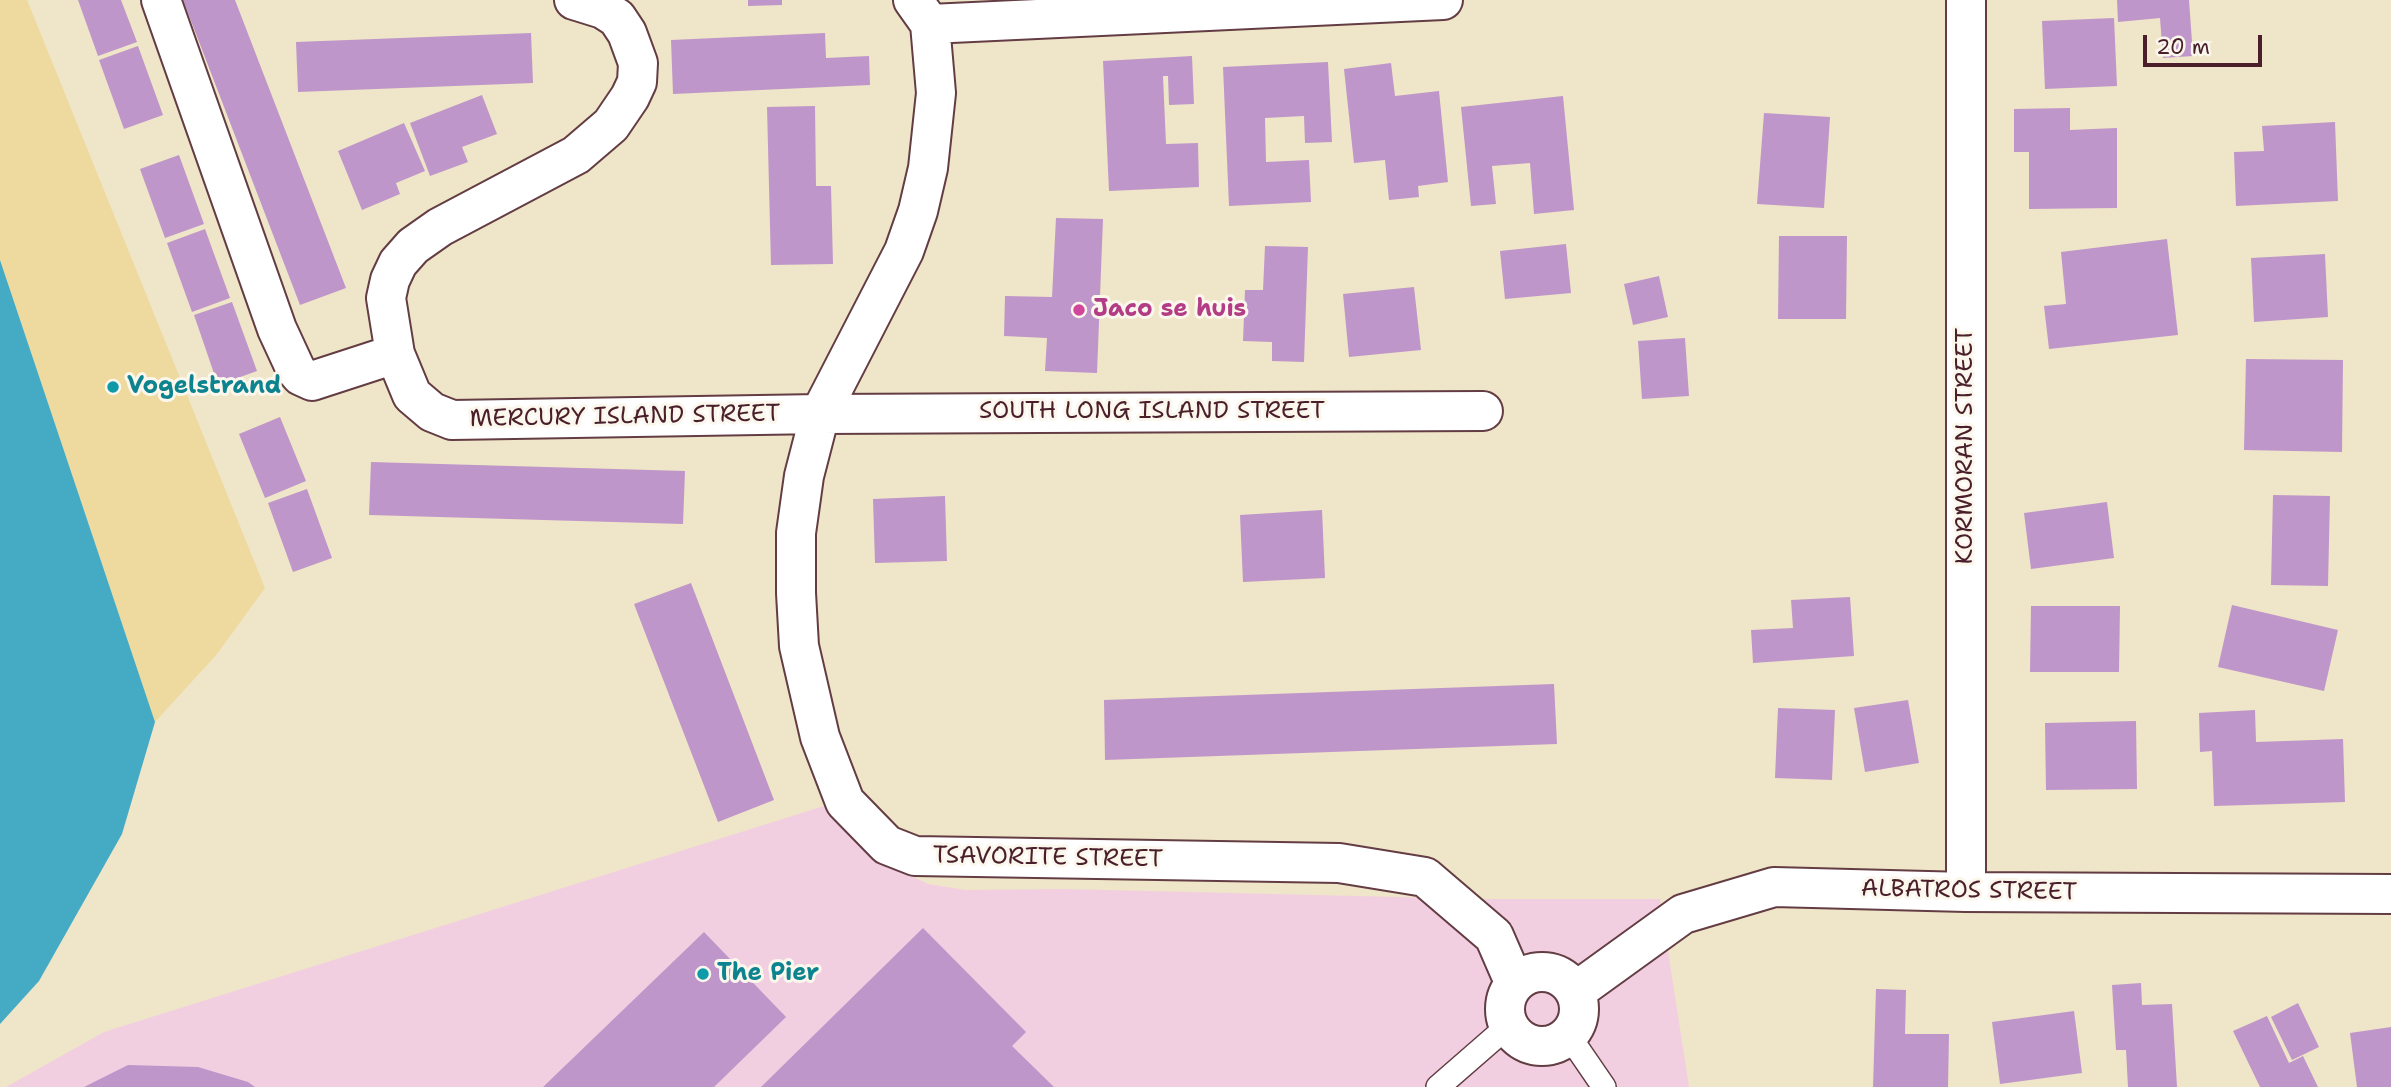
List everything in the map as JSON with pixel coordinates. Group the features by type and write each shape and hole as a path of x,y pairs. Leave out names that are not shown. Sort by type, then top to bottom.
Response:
{"street":[{"path":"161,0 277,329 296,370 301,376 312,381 395,354"},
{"name":"MERCURY ISLAND STREET","path":"573,0 603,9 617,18 627,33 638,63 636,82 630,97 611,125 576,155 440,227 412,246 398,263 386,298 395,354 412,395 432,412 452,420 820,414"},
{"path":"921,12 1443,0"},
{"name":"KORMORAN STREET","path":"1966,0 1966,892"},
{"name":"TSAVORITE STREET","path":"921,12 936,93 928,168 918,211 904,251 820,414 804,476 796,533 799,646 820,737 845,802 887,845 915,856 1339,863 1425,877 1494,936 1514,982"},
{"name":"SOUTH LONG ISLAND STREET","path":"820,414 1483,411"},
{"name":"ALBATROS STREET","path":"1576,992 1683,914 1774,887 1966,892 2391,894"},
{"path":"1535,971 1559,975 1576,992 1579,1015 1569,1036 1548,1047 1524,1043 1508,1026 1504,1003 1514,982 1535,971"}],"lane":[{"path":"1438,1087 1508,1026"},
{"path":"1569,1036 1604,1087"}],"shaded area":[{"path":"824,806 859,828 903,872 928,884 965,890 1063,889 1483,899 1660,899 1689,1087 6,1087 104,1032"}],"sand":[{"name":"Vogelstrand","path":"0,0 27,0 265,588 217,654 155,722 0,260"}],"water":[{"path":"0,260 155,722 122,834 39,981 0,1024"}],"building":[{"path":"78,0 121,0 137,42 98,56"},
{"path":"183,0 235,0 346,288 300,305"},
{"path":"748,0 782,0 782,5 748,6"},
{"path":"2117,0 2189,0 2193,56 2163,58 2160,18 2118,22"},
{"path":"2114,18 2117,86 2045,89 2042,21"},
{"path":"531,33 533,83 298,92 296,42"},
{"path":"825,33 826,58 869,56 870,85 673,94 671,40"},
{"path":"138,46 163,115 124,129 99,60"},
{"path":"1192,56 1194,104 1169,105 1168,76 1163,76 1166,144 1198,143 1199,187 1109,191 1103,61"},
{"path":"1328,62 1332,142 1305,143 1304,116 1265,118 1266,162 1309,160 1311,202 1229,206 1223,67"},
{"path":"1391,63 1395,96 1439,91 1448,182 1418,186 1419,197 1389,200 1385,160 1354,163 1344,69"},
{"path":"482,95 497,134 462,147 468,162 430,176 410,123"},
{"path":"1563,96 1574,210 1534,214 1530,163 1492,166 1496,204 1471,206 1461,107"},
{"path":"815,106 816,186 831,186 833,264 771,265 767,107"},
{"path":"2070,108 2070,130 2117,128 2117,208 2029,209 2029,152 2014,152 2014,109"},
{"path":"1764,113 1830,117 1824,208 1757,204"},
{"path":"2335,122 2338,201 2236,206 2234,152 2264,151 2262,126"},
{"path":"404,123 425,171 396,183 400,194 362,210 338,151"},
{"path":"179,155 204,224 165,238 140,169"},
{"path":"1056,218 1103,219 1097,373 1045,371 1047,338 1004,336 1005,296 1052,297"},
{"path":"205,229 230,298 192,312 167,243"},
{"path":"1779,236 1847,236 1846,319 1778,319"},
{"path":"2167,239 2178,335 2049,349 2044,306 2066,304 2061,252"},
{"path":"1566,244 1571,293 1505,299 1500,251"},
{"path":"1265,246 1308,247 1304,362 1272,361 1272,342 1243,341 1245,290 1263,290"},
{"path":"2325,254 2328,317 2254,322 2251,258"},
{"path":"1659,276 1668,317 1633,325 1624,284"},
{"path":"1414,287 1421,350 1349,357 1343,294"},
{"path":"232,302 257,371 218,385 194,315"},
{"path":"1685,338 1689,396 1642,399 1638,341"},
{"path":"2246,359 2343,360 2342,452 2244,450"},
{"path":"280,417 306,481 265,498 239,434"},
{"path":"371,462 685,471 683,524 369,515"},
{"path":"307,489 332,558 293,572 268,503"},
{"path":"2273,495 2330,496 2328,586 2271,585"},
{"path":"945,496 947,561 875,563 873,499"},
{"path":"2107,502 2114,558 2031,569 2024,513"},
{"path":"1322,510 1325,578 1243,582 1240,515"},
{"path":"691,583 774,800 718,822 634,604"},
{"path":"1850,597 1854,656 1753,663 1751,630 1793,628 1791,600"},
{"path":"2232,605 2338,630 2324,691 2218,667"},
{"path":"2031,606 2120,606 2119,672 2030,672"},
{"path":"1554,684 1557,744 1105,760 1104,700"},
{"path":"1908,700 1919,763 1865,772 1854,708"},
{"path":"1778,708 1835,710 1832,780 1775,778"},
{"path":"2255,710 2256,742 2343,739 2345,802 2214,806 2212,751 2200,752 2199,713"},
{"path":"2136,721 2137,789 2046,790 2045,723"},
{"path":"923,928 1026,1032 1012,1046 1054,1087 761,1087"},
{"name":"The Pier","path":"704,932 786,1017 714,1087 543,1087"},
{"path":"2141,983 2142,1005 2172,1004 2177,1087 2128,1087 2126,1050 2116,1050 2112,985"},
{"path":"1876,989 1906,990 1905,1034 1949,1034 1948,1087 1873,1087"},
{"path":"2298,1003 2319,1047 2292,1060 2271,1017"},
{"path":"2074,1011 2082,1073 2000,1084 1992,1022"},
{"path":"2267,1016 2289,1063 2303,1056 2318,1087 2260,1087 2233,1031"},
{"path":"2391,1027 2391,1087 2357,1087 2350,1033"},
{"path":"128,1065 198,1067 248,1082 255,1087 84,1087"}],"place":[{"name":"Jaco se huis","path":"1079,310"},
{"name":"Vogelstrand","path":"113,387"},
{"name":"The Pier","path":"703,974"}]}
